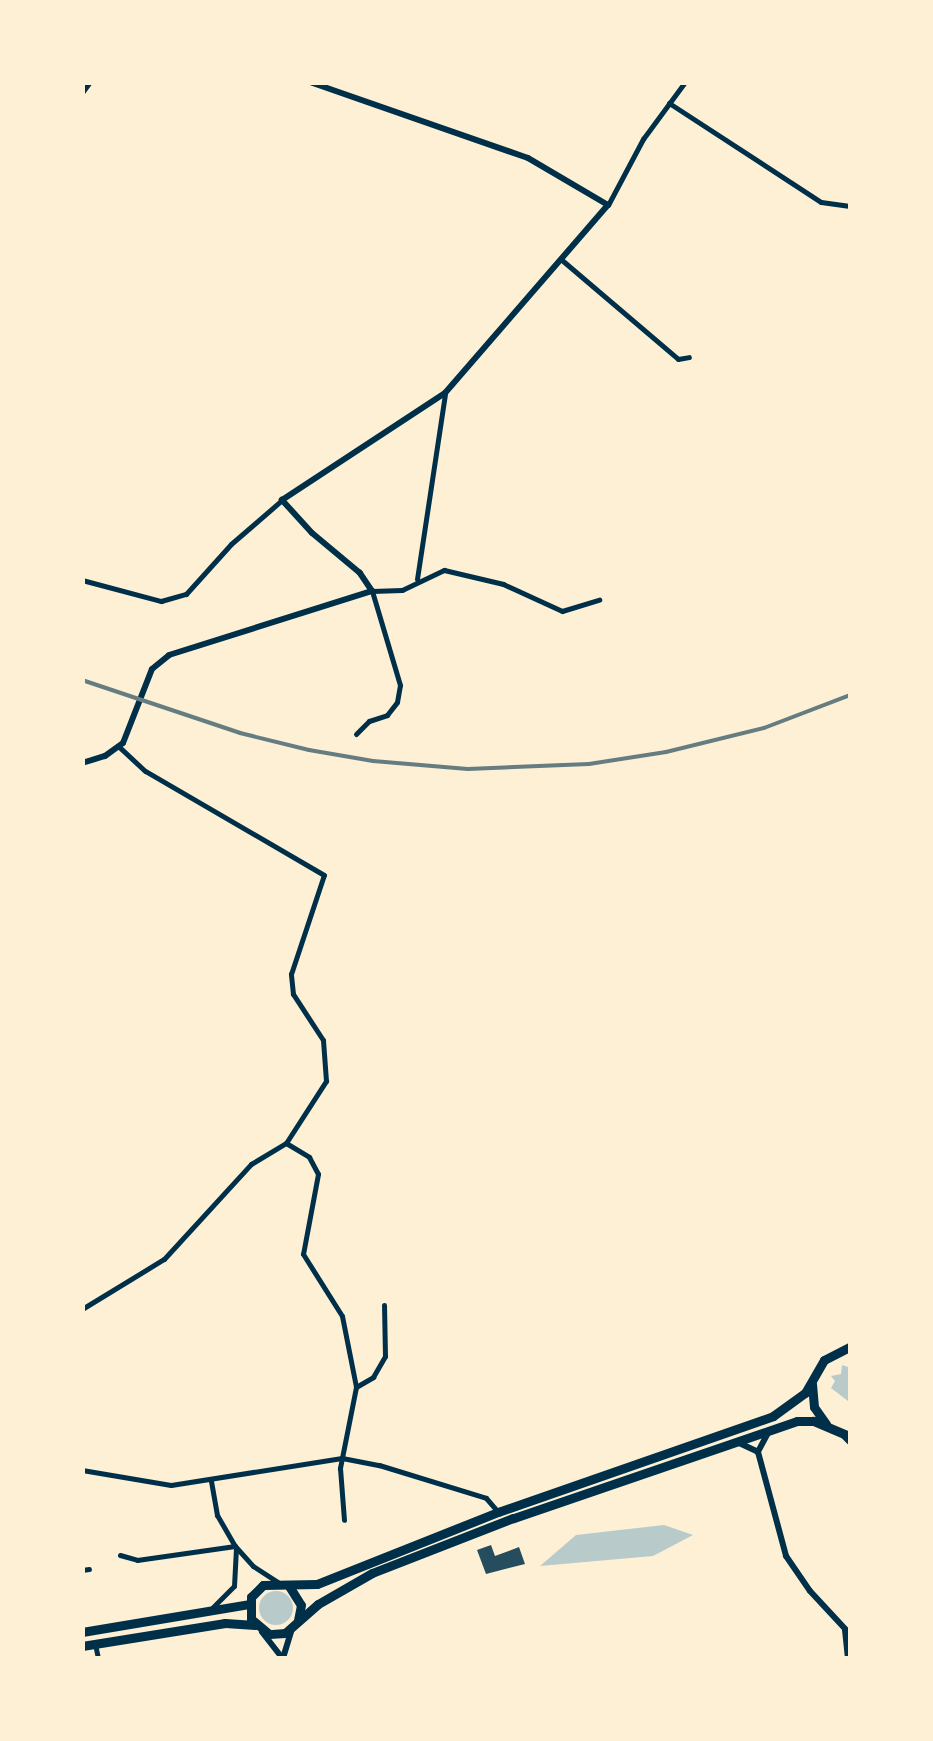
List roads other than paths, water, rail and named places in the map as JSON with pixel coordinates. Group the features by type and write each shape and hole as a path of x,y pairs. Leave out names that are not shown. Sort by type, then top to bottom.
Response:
{"main road":[{"path":"82,1632 249,1604 262,1585 317,1584 498,1512 773,1416 790,1407 824,1360 849,1345"},
{"path":"812,1381 814,1407 829,1428"},
{"path":"82,1646 225,1623 277,1634 295,1625 325,1599 372,1574 513,1518 805,1420 849,1437"},
{"path":"283,1583 302,1605 295,1625"},
{"path":"249,1604 258,1628"}],"street":[{"path":"82,92 90,82"},
{"path":"82,580 161,601 186,594 232,544 282,500 446,393 608,205 643,138 684,82"},
{"path":"314,83 528,158 608,205"},
{"path":"670,103 821,202 850,206"},
{"path":"563,261 678,359 689,357"},
{"path":"416,579 446,393"},
{"path":"282,500 312,533 360,574 372,591 400,685 397,702 386,715 369,721 356,734"},
{"path":"82,763 119,746 133,723 152,669 169,655 372,591 402,590 416,579 444,570 471,573 562,611 599,600"},
{"path":"82,1309 164,1259 252,1164 286,1143 326,1082 322,1040 293,994 290,974 324,875 145,771 119,746"},
{"path":"286,1143 309,1157 318,1174 303,1254 342,1316 356,1387 342,1458 344,1520"},
{"path":"356,1387 373,1377 385,1356 384,1305"},
{"path":"770,1430 758,1452 786,1556 848,1631 849,1653"},
{"path":"737,1442 758,1452"},
{"path":"82,1470 154,1485 210,1481 342,1458 486,1498 498,1512"},
{"path":"210,1481 217,1515 235,1546 253,1566 283,1583"},
{"path":"120,1555 137,1560 235,1546"},
{"path":"208,1611 234,1586 235,1546"},
{"path":"258,1628 282,1658 295,1625"},
{"path":"95,1644 98,1658"}],"railway":[{"path":"82,680 240,733 309,750 373,761 468,769 589,764 666,752 764,728 850,695"}]}
